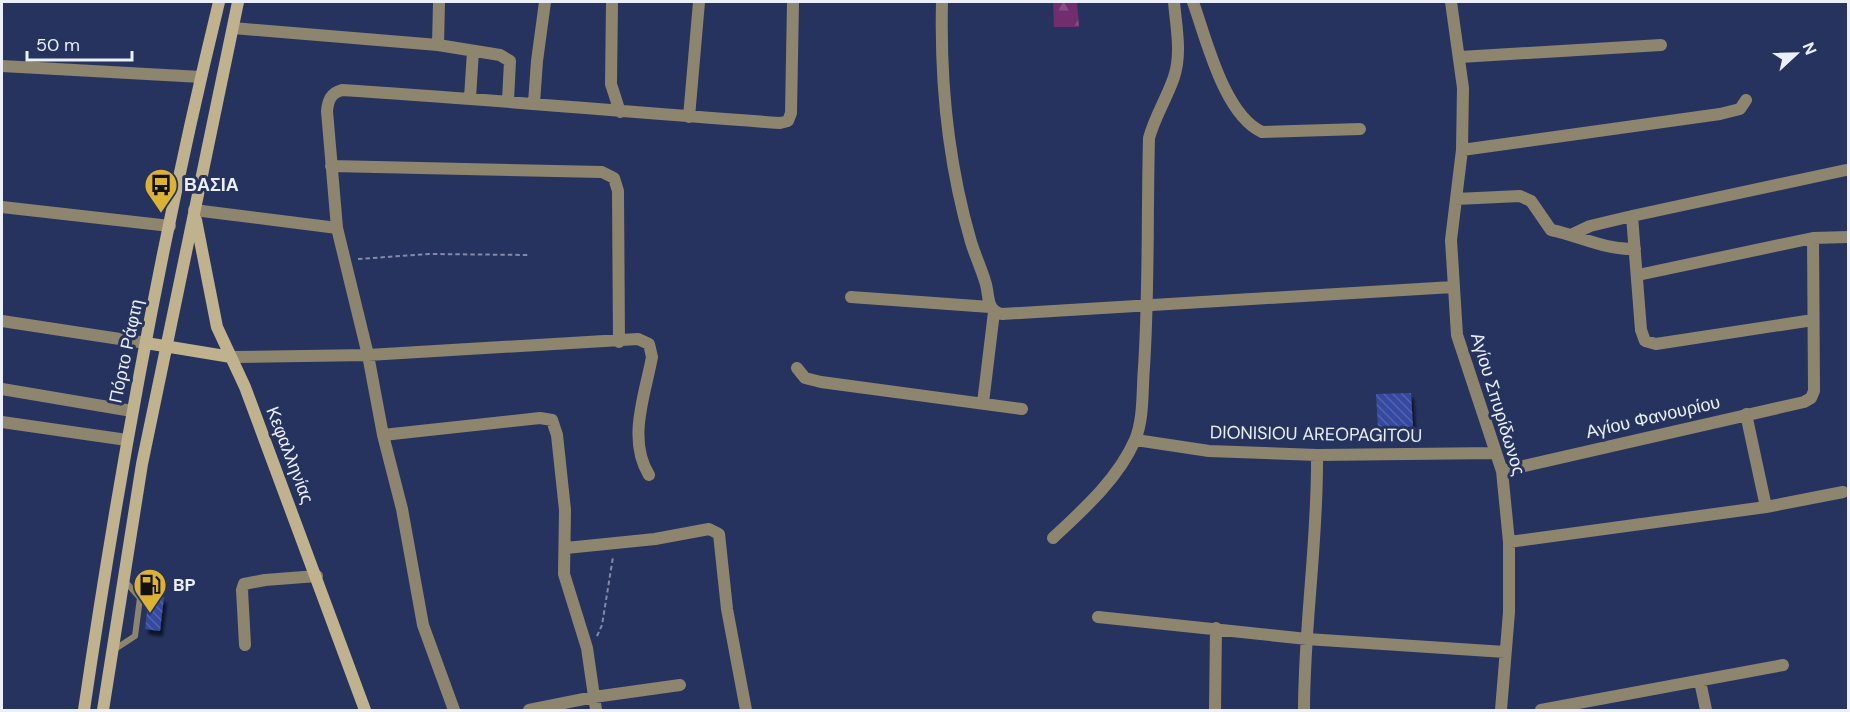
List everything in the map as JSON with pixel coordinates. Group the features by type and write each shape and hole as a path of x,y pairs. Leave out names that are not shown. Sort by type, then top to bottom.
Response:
{"main road":[{"name":"Πόρτο Ράφτη","path":"84,711 132,411 201,77 219,2"},
{"path":"103,711 145,453 238,2"},
{"name":"Κεφαλληνίας","path":"194,210 217,327 231,357 317,576 338,641 365,711"},
{"path":"146,343 231,357"}],"street":[{"path":"438,45 439,2"},
{"path":"534,104 545,2"},
{"path":"612,2 611,84 620,112"},
{"path":"689,117 699,2"},
{"path":"454,711 423,625 402,508 382,435 368,355 337,228 328,103 336,92 342,90 508,100 620,112 780,123 788,121 791,112 793,2"},
{"path":"942,2 941,63 945,116 971,243 986,284 992,309 983,403"},
{"path":"1053,538 1089,504 1114,474 1136,440 1140,418 1148,304 1149,138 1153,122 1174,77 1178,60 1174,2"},
{"path":"1193,2 1218,73 1233,102 1251,127 1262,132 1360,129"},
{"name":"Αγίου Σπυρίδωνος","path":"1451,2 1464,88 1462,150 1451,240 1457,336 1502,471 1509,542 1509,612 1501,711"},
{"path":"233,28 438,45 500,55 510,61 508,100"},
{"path":"1460,57 1534,55 1661,45"},
{"path":"470,98 473,51"},
{"path":"2,66 201,77"},
{"path":"1462,150 1720,114 1740,108 1746,100"},
{"path":"331,166 602,172 614,178 618,191 619,342"},
{"path":"1573,234 1590,226 1632,216 1846,170"},
{"path":"1456,199 1520,196 1530,201 1551,230 1573,234 1602,247 1635,249"},
{"path":"2,207 170,226"},
{"path":"194,210 337,228"},
{"path":"1632,216 1641,330 1645,341 1656,344 1813,320 1813,238"},
{"path":"1638,275 1813,238 1848,237"},
{"path":"851,297 992,309 1002,314 1453,287"},
{"name":"Αγίου Φανουρίου","path":"1502,471 1804,402 1811,398 1814,391 1813,320"},
{"path":"2,321 146,343"},
{"path":"231,357 368,355 619,342 638,339 649,344 652,357 637,435 642,464 649,475"},
{"path":"797,368 805,378 821,382 1022,409"},
{"path":"2,389 132,411"},
{"path":"1746,414 1766,507"},
{"path":"382,435 540,418 552,420 556,435 565,510 564,574 587,648 596,711"},
{"path":"2,422 127,440"},
{"name":"DIONISIOU AREOPAGITOU","path":"1136,440 1209,451 1317,455 1496,453"},
{"path":"1304,711 1306,639 1316,535 1317,455"},
{"path":"1509,542 1766,507 1843,492"},
{"path":"566,548 655,539 709,529 719,534 727,609 746,711"},
{"path":"245,645 242,590 244,584 317,576"},
{"path":"1098,617 1306,639 1505,652"},
{"path":"1215,711 1216,628"},
{"path":"1541,711 1609,704 1700,681 1783,665"},
{"path":"1700,681 1706,711"},
{"path":"529,711 594,697 680,685"}],"lane":[{"path":"112,651 135,636 140,598 123,579"}],"path":[{"path":"346,260 429,254 530,255"},
{"path":"587,648 602,625 615,542"}],"green space":[{"path":"1053,2 1077,2 1079,27 1054,27"}],"building":[{"path":"1411,393 1413,427 1378,427 1376,394"},
{"path":"149,595 164,597 160,631 145,629"}],"place":[{"name":"ΒΑΣΙΑ","path":"161,214"},
{"name":"BP","path":"150,614"}]}
